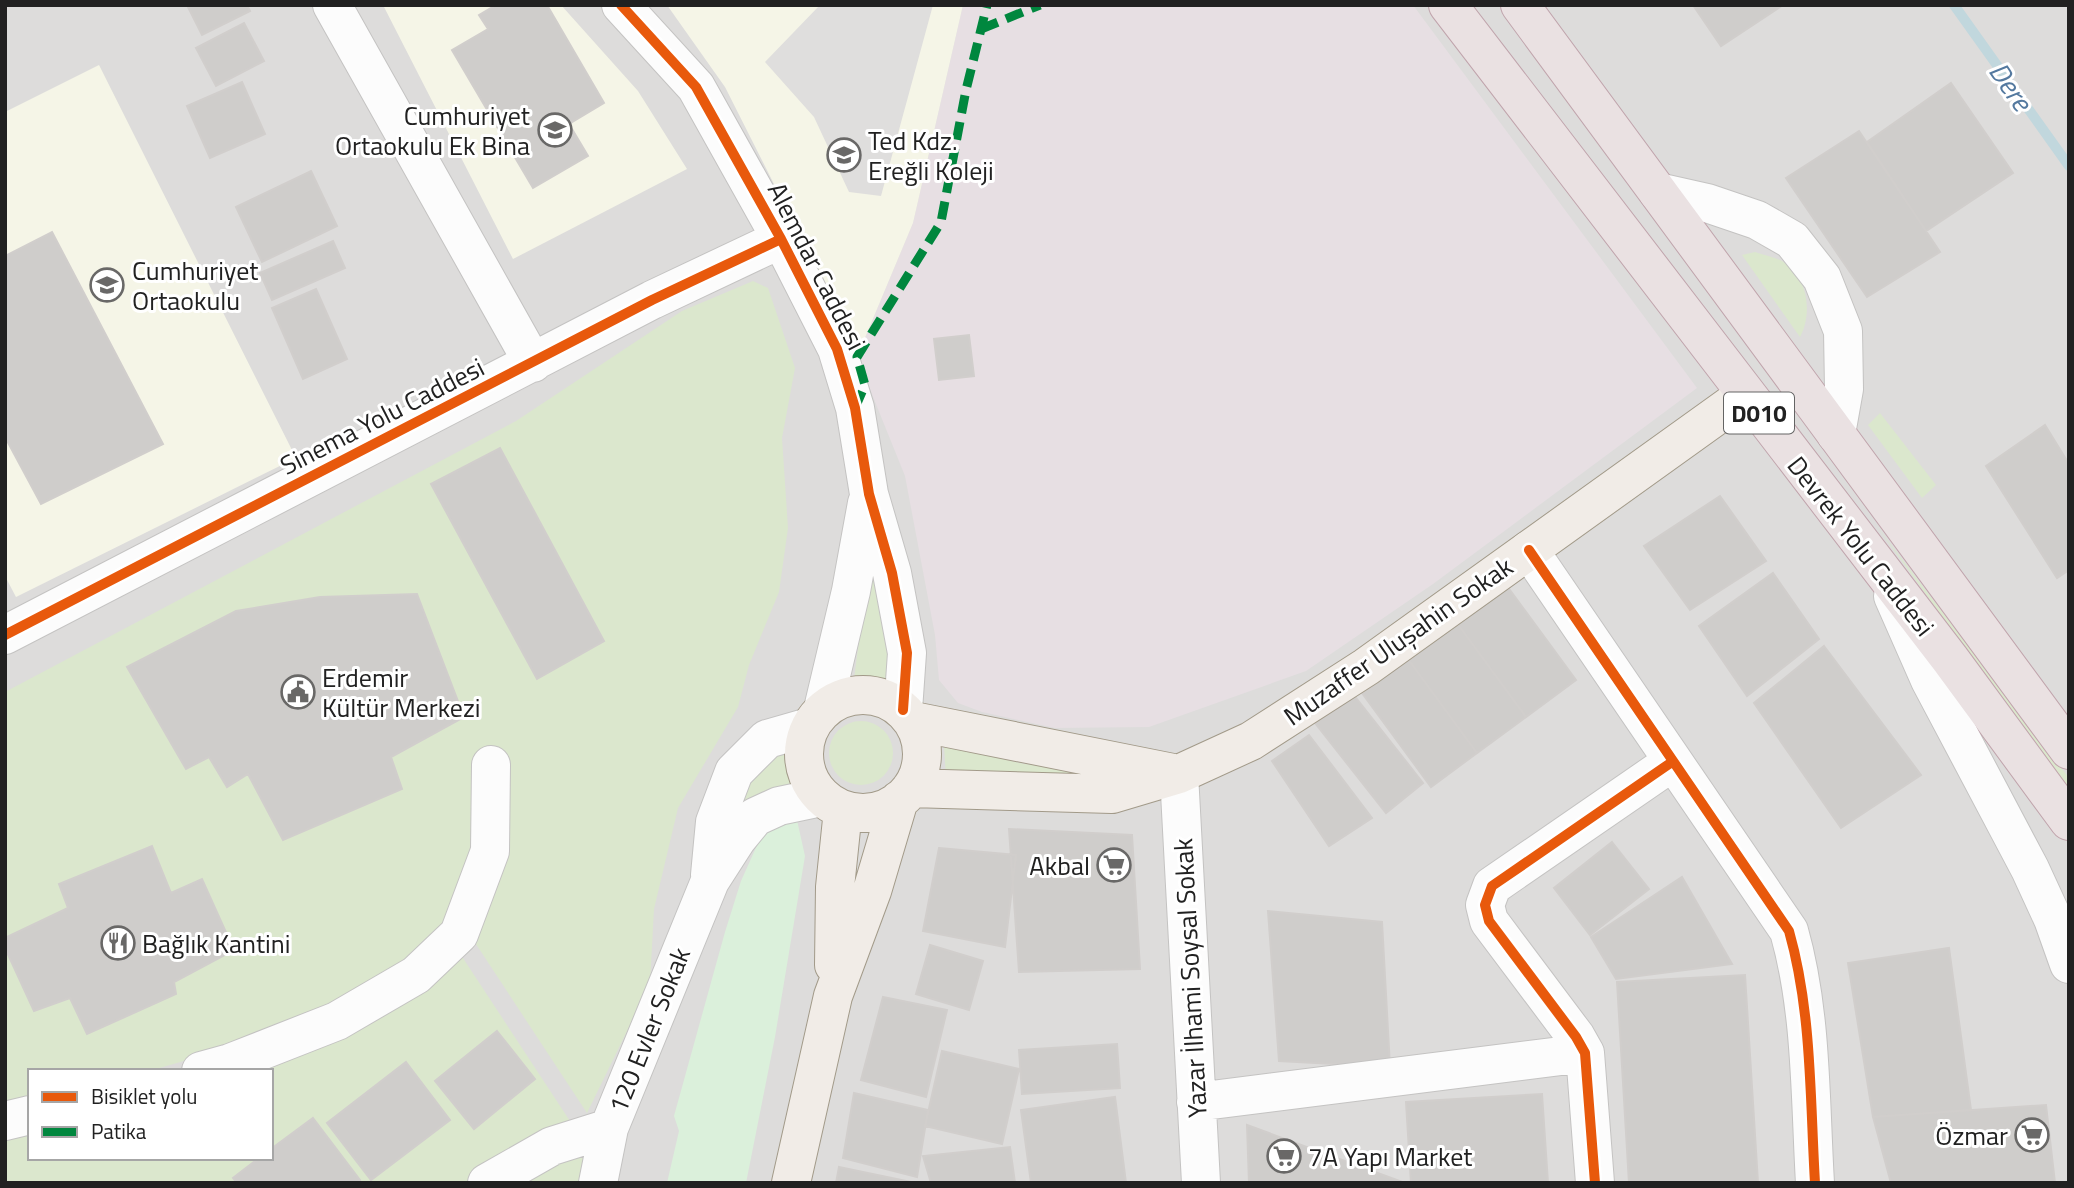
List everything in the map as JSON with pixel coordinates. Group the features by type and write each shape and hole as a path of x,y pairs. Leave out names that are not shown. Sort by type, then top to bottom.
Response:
{"highway":[{"name":"Devrek Yolu Caddesi","path":"1448,5 1950,659 2069,821"},
{"name":"Devrek Yolu Caddesi","path":"1520,5 2069,750"}],"main road":[{"name":"Muzaffer Uluşahin Sokak","path":"905,794 1112,794 1179,774 1251,741 1366,667 1745,395"},
{"path":"816,718 838,700 854,695 871,695 888,700 908,715 1179,774"},
{"path":"791,1183 833,996 905,794 919,773 922,756 920,739 908,715"},
{"name":"Alemdar Caddesi","path":"816,718 804,745 804,764 810,782 832,804"},
{"path":"833,996 835,887 832,804 862,813 882,810 905,794"}],"street":[{"path":"332,5 533,363"},
{"name":"Alemdar Caddesi","path":"621,5 696,87 781,239 837,349 855,408 869,494 892,573 906,653 908,715"},
{"path":"1658,192 1707,203 1757,220 1793,240 1822,278 1843,331 1844,389 1836,434"},
{"name":"Sinema Yolu Caddesi","path":"5,635 652,300 781,239"},
{"name":"Alemdar Caddesi","path":"816,718 851,591 869,494"},
{"path":"1529,550 1789,931 1800,970 1805,1014 1815,1183"},
{"path":"1885,576 1930,680 2030,869 2053,919 2069,964"},
{"name":"120 Evler Sokak","path":"710,881 715,821 734,772 767,739 816,718"},
{"path":"1595,1183 1585,1053 1576,1037 1489,921 1485,905 1492,886 1672,762"},
{"path":"208,1069 337,1021 416,975 459,934 490,851 491,765"},
{"name":"Yazar İlhami Soysal Sokak","path":"1179,774 1200,1183"},
{"name":"120 Evler Sokak","path":"598,1183 609,1128 710,881 755,817 779,806 832,804"},
{"path":"1196,1102 1585,1053"},
{"path":"5,1122 28,1116"},
{"path":"488,1183 552,1146 609,1128"}],"shaded area":[{"path":"5,5 2069,5 2069,1183 5,1183"},
{"name":"Cumhuriyet Ortaokulu Ek Bina","path":"383,5 561,5 638,91 687,169 513,259"},
{"name":"Ted Kdz. Ereğli Koleji","path":"667,5 963,5 913,223 857,357 838,311 725,87"},
{"path":"820,5 933,5 881,196 849,192 814,117 765,62"},
{"path":"963,5 1413,5 1697,388 1433,584 1306,671 1149,727 1055,728 982,712 958,703 939,680 935,635 905,476 857,357 913,223"},
{"name":"Cumhuriyet Ortaokulu","path":"99,65 296,458 16,597 5,576 5,112"}],"green space":[{"path":"1755,252 1782,261 1798,276 1803,285 1807,306 1800,337 1742,255"},
{"path":"753,281 768,288 795,368 782,438 788,528 779,592 749,665 738,707 678,808 654,909 650,984 587,1113 470,935 475,858 455,919 409,965 342,1005 229,1048 156,1069 28,1069 28,1097 5,1102 5,692 516,421 682,311"},
{"path":"1880,413 1936,485 1922,498 1868,425"},
{"path":"1876,525 2069,778 2069,793"},
{"path":"870,555 894,680 854,679"},
{"path":"861,721 879,727 887,735 893,753 887,771 879,779 861,785 843,779 835,771 829,753 835,735 843,727"},
{"path":"944,745 1024,764 1098,772 1102,776 946,778"},
{"path":"791,749 793,782 734,814 740,791 775,752"},
{"path":"797,820 805,856 775,1037 746,1183 667,1183 679,1131 674,1116 741,881 763,832"},
{"path":"457,949 589,1150 585,1183 5,1183 5,1138 28,1132 28,1160 273,1160 273,1069 238,1069"}],"building":[{"path":"187,5 247,5 250,11 202,35"},
{"path":"496,5 547,5 604,103 569,124 588,156 533,188 452,50 488,29 479,15"},
{"path":"1693,5 1783,5 1721,46"},
{"path":"244,23 264,61 216,86 196,48"},
{"path":"242,82 265,134 210,158 187,106"},
{"path":"1951,83 2013,173 1926,231 1867,142"},
{"path":"1859,131 1940,252 1867,297 1786,178"},
{"path":"311,171 337,226 262,262 236,207"},
{"path":"52,232 163,444 41,504 5,437 5,256"},
{"path":"333,241 345,268 272,300 260,273"},
{"path":"316,289 347,359 303,379 272,308"},
{"path":"969,335 974,376 939,380 934,339"},
{"path":"2045,425 2069,464 2069,570 2057,578 1986,466"},
{"path":"500,448 604,641 537,679 431,484"},
{"path":"1720,496 1766,561 1690,610 1644,546"},
{"path":"1773,573 1819,639 1747,696 1699,626"},
{"path":"1507,586 1576,680 1526,717 1457,623"},
{"name":"Erdemir Kültür Merkezi","path":"417,594 464,717 391,757 402,789 283,840 248,774 227,787 209,757 186,769 127,667 236,611 320,597"},
{"path":"1457,623 1526,717 1477,753 1408,659"},
{"path":"1824,646 1921,775 1841,828 1754,703"},
{"path":"1408,659 1477,753 1431,787 1362,693"},
{"path":"1353,694 1423,783 1386,813 1315,723"},
{"path":"1309,735 1372,818 1329,846 1272,761"},
{"path":"1009,829 1132,835 1140,969 1019,972"},
{"path":"1612,842 1649,889 1590,935 1554,888"},
{"name":"Bağlık Kantini","path":"152,846 171,893 202,879 234,950 174,982 176,994 87,1034 70,998 34,1011 5,948 5,938 68,908 59,884"},
{"path":"939,848 1016,855 1005,947 923,931"},
{"path":"1682,877 1732,964 1616,979 1591,937"},
{"path":"1268,911 1382,922 1390,1067 1279,1061"},
{"path":"930,945 983,961 969,1010 916,994"},
{"path":"1949,948 1971,1110 1873,1117 1848,963"},
{"path":"1745,975 1758,1183 1629,1183 1617,982"},
{"path":"883,997 947,1010 926,1097 861,1080"},
{"path":"497,1031 535,1079 474,1129 435,1081"},
{"path":"1117,1044 1120,1088 1022,1094 1019,1050"},
{"path":"942,1051 1019,1069 1002,1144 925,1126"},
{"path":"406,1062 450,1120 371,1180 327,1123"},
{"path":"854,1093 928,1110 917,1177 843,1158"},
{"path":"1542,1094 1548,1183 1411,1183 1406,1102"},
{"path":"1115,1097 1126,1183 1031,1183 1021,1110"},
{"path":"2046,1105 2055,1183 1891,1183 1873,1117"},
{"path":"313,1118 360,1180 356,1183 237,1183 233,1178 256,1160 273,1160 273,1148"},
{"path":"1247,1125 1405,1183 1249,1183"},
{"path":"1010,1147 1015,1183 931,1183 923,1156"},
{"path":"839,1167 911,1182 836,1183"}],"waterway":[{"name":"Dere","path":"1954,5 2069,166"}],"marked path":[{"path":"855,408 865,385 857,357 941,222 966,90 987,5"},
{"path":"981,29 1040,5"}],"cycle path":[{"path":"621,5 696,87 781,239 837,349 855,408 869,494 892,573 907,653 903,710"},
{"path":"5,635 652,300 781,239"},
{"path":"1529,550 1789,931 1797,962 1806,1024 1815,1183"},
{"path":"1595,1183 1585,1053 1576,1037 1489,921 1485,905 1492,886 1672,762"}],"place":[{"name":"Cumhuriyet Ortaokulu Ek Bina","path":"555,130"},
{"name":"Ted Kdz. Ereğli Koleji","path":"844,155"},
{"name":"Cumhuriyet Ortaokulu","path":"107,285"},
{"name":"Erdemir Kültür Merkezi","path":"298,692"},
{"name":"Akbal","path":"1114,865"},
{"name":"Bağlık Kantini","path":"118,943"},
{"name":"Özmar","path":"2032,1135"},
{"name":"7A Yapı Market","path":"1284,1156"}]}
